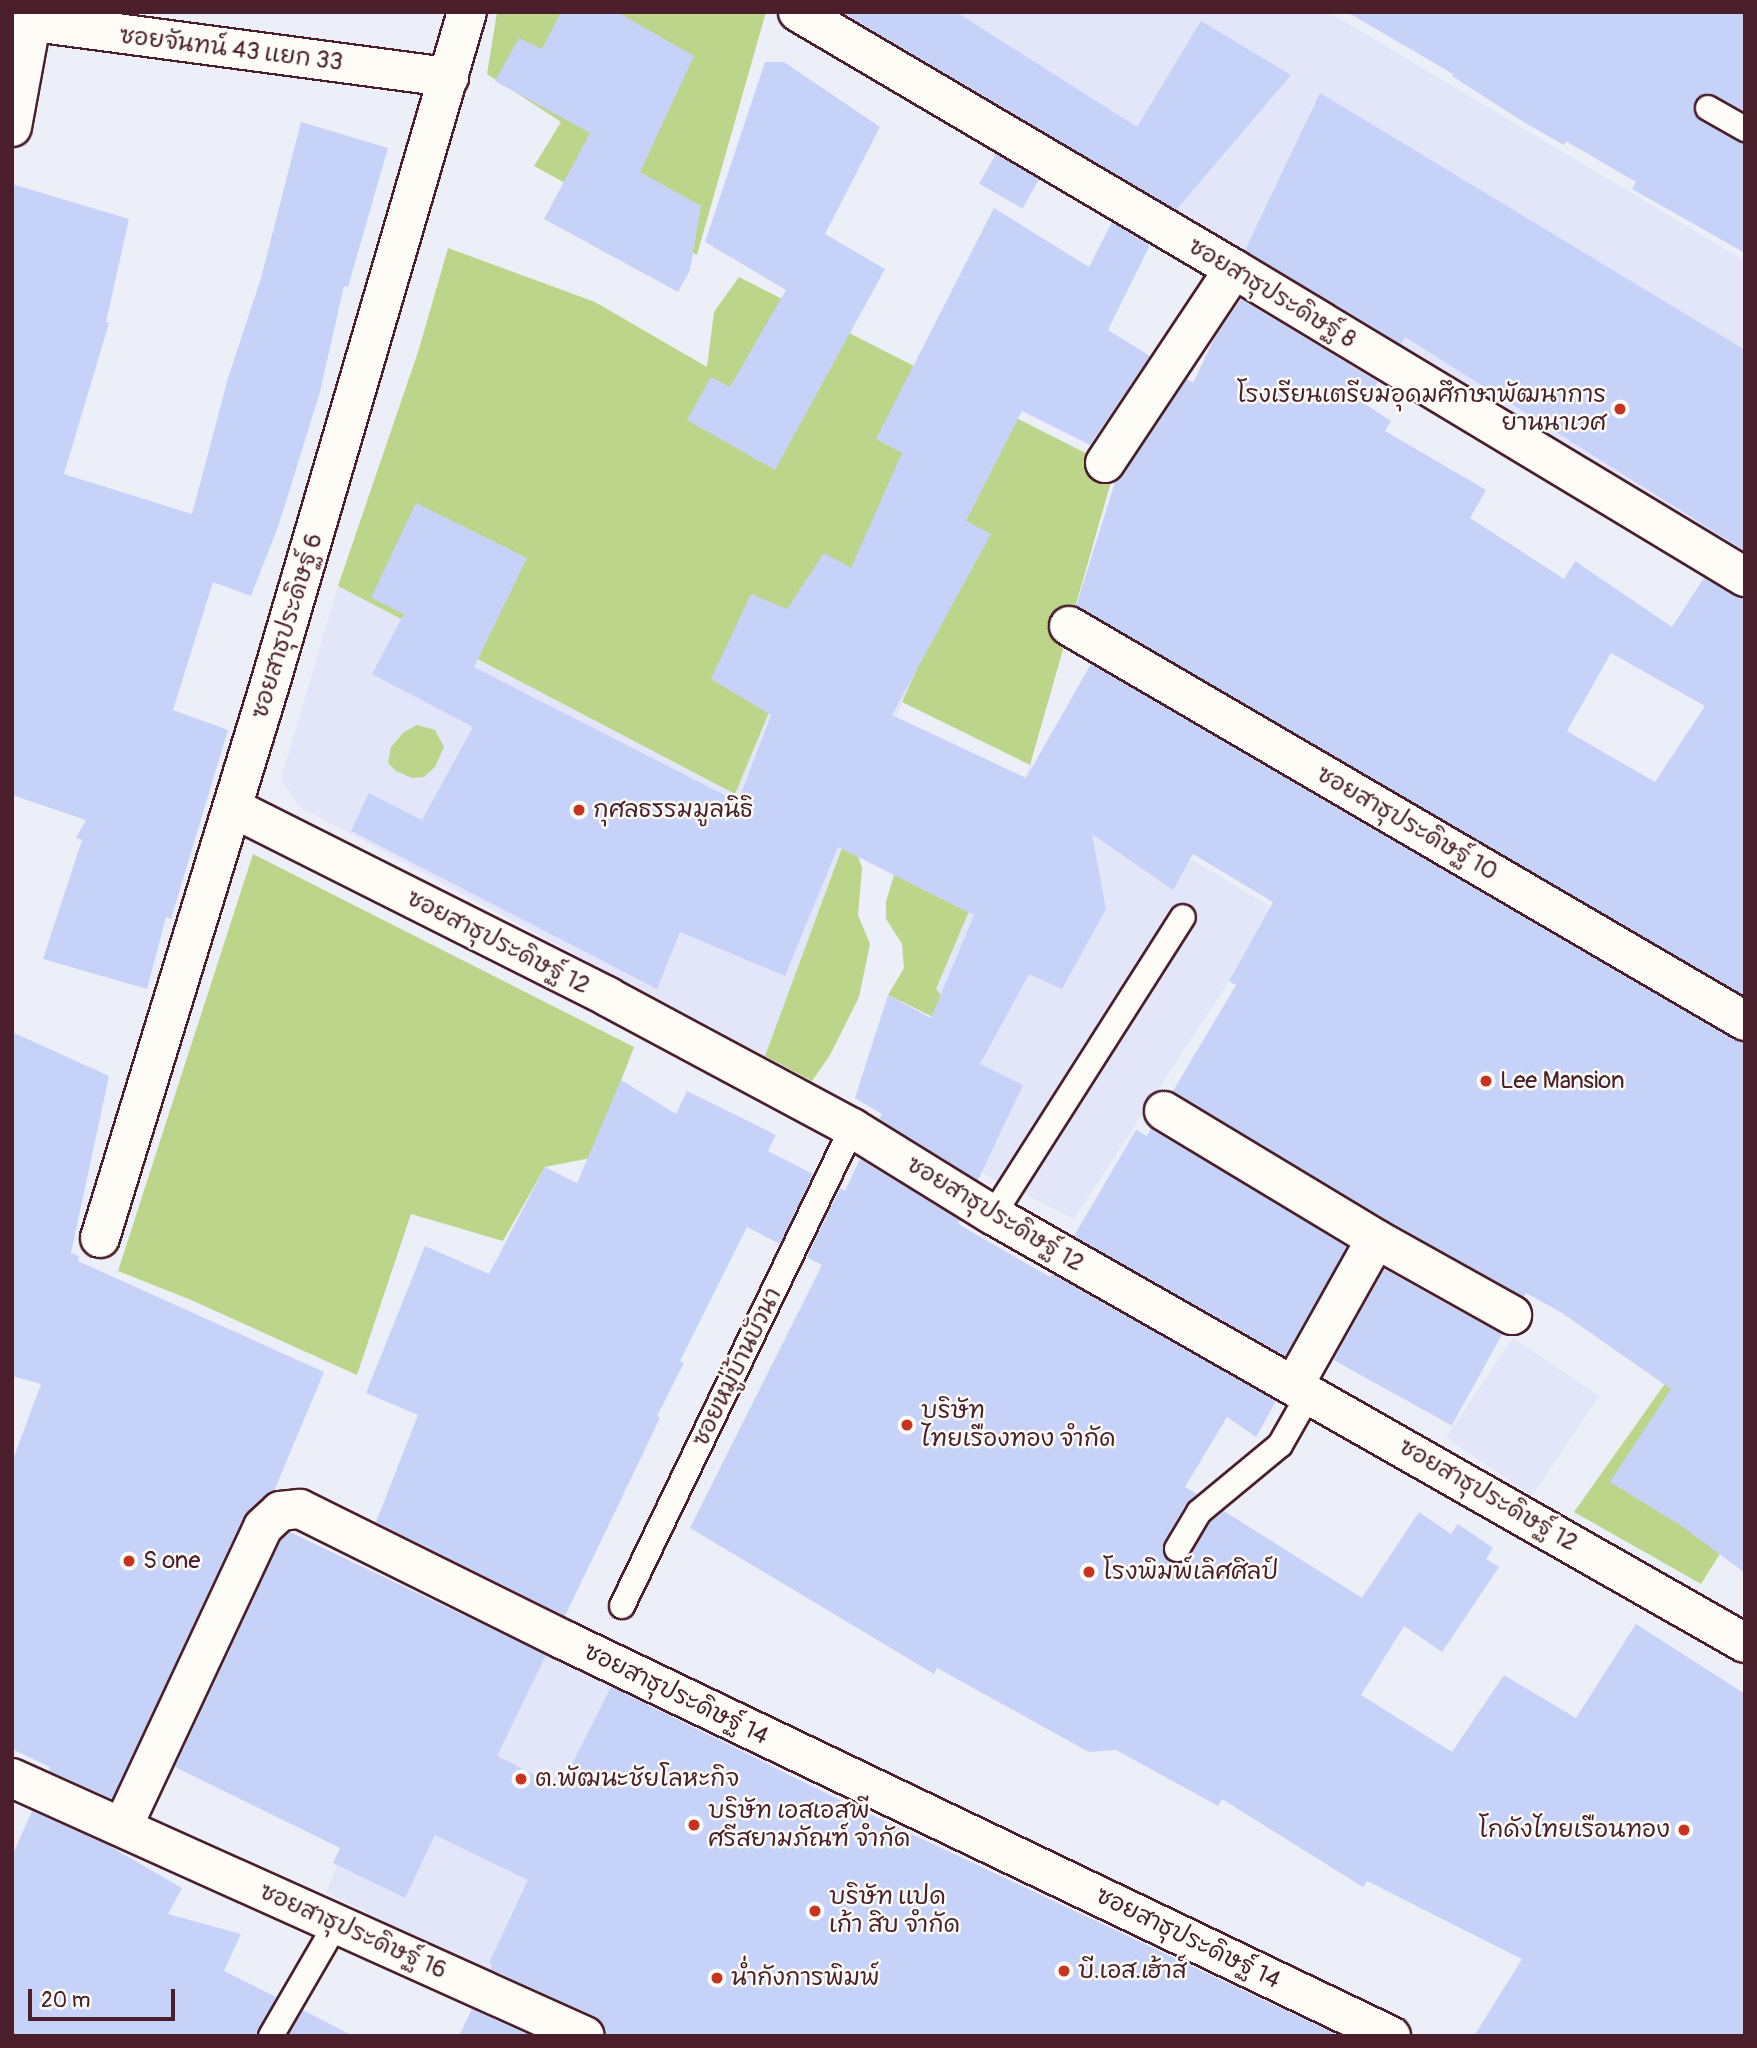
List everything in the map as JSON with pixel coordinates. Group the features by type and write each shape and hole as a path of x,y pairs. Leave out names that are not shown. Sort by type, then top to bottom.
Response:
{"street":[{"name":"ซอยสาธุประดิษฐ์ 6","path":"100,1238 233,808 467,12"},
{"name":"ซอยสาธุประดิษฐ์ 8","path":"798,12 1234,269 1745,577"},
{"name":"ซอยจันทน์ 43 แยก 33","path":"22,21 449,77"},
{"path":"12,127 22,21"},
{"path":"1105,463 1234,269"},
{"name":"ซอยสาธุประดิษฐ์ 10","path":"1069,626 1745,1021"},
{"name":"ซอยสาธุประดิษฐ์ 12","path":"233,808 608,997 852,1128 993,1215 1745,1643"},
{"path":"1164,1111 1376,1239 1512,1315"},
{"path":"1302,1389 1376,1239"},
{"name":"ซอยสาธุประดิษฐ์ 14","path":"123,1826 263,1527 280,1511 300,1509 564,1640 1391,2036"},
{"name":"ซอยสาธุประดิษฐ์ 16","path":"12,1777 585,2036"}],"lane":[{"path":"1708,108 1745,129"},
{"path":"993,1215 1183,916"},
{"name":"ซอยหมู่บ้านบัวนา","path":"622,1606 852,1128"},
{"path":"1177,1549 1199,1512 1280,1445 1302,1389"},
{"path":"271,2036 336,1924"}],"shaded area":[{"name":"โรงเรียนเตรียมอุดมศึกษาพัฒนาการ ยานนาเวศ","path":"830,12 1329,12 1745,261 1745,557"},
{"path":"338,586 735,794 810,614 916,671 846,838 765,1056 300,807 281,779"},
{"path":"1030,765 1270,906 1229,981 1074,1219 940,1152 936,990"},
{"path":"1513,1338 1599,1396 1532,1496 1446,1437"},
{"name":"ต.พัฒนะชัยโลหะกิจ","path":"457,1591 779,1747 715,1880 611,2036 326,1892"}],"green space":[{"path":"497,12 766,12 697,255 534,166 561,122 487,74"},
{"path":"448,248 595,302 707,367 714,312 739,277 1115,468 1030,765 902,702 916,671 810,614 735,794 338,586 419,349"},
{"path":"417,725 435,730 444,747 435,767 424,777 412,778 396,771 388,763 391,747 404,732"},
{"path":"849,829 862,868 858,915 870,944 859,997 830,1055 812,1081 765,1056"},
{"path":"253,854 634,1047 591,1158 545,1167 503,1241 411,1214 357,1375 191,1300 118,1271"},
{"path":"894,875 970,909 936,989 980,1040 888,995 904,968 902,944 886,919 886,902"},
{"path":"1674,1371 1745,1514 1701,1584 1574,1512"}],"building":[{"path":"561,12 617,12 694,56 640,172 701,206 690,270 678,292 544,219 590,133 495,81 519,38 542,49"},
{"path":"842,12 956,12 1137,127 1201,21 1291,75 1176,210"},
{"path":"1347,12 1745,12 1745,112 1709,93 1700,96 1693,107 1701,121 1745,144 1745,253 1632,189 1636,182 1566,141 1564,145 1522,121 1452,76 1453,74"},
{"path":"765,62 784,62 880,127 825,234 885,269 775,470 687,420 711,377 730,387 786,290 705,242"},
{"path":"1320,93 1745,350 1745,551 1405,337 1401,344 1245,250"},
{"path":"301,122 388,148 348,287 344,286 320,392 278,527 251,596 213,582 173,710 228,730 171,919 166,917 147,989 43,959 82,840 76,838 86,820 12,795 12,184 129,219 106,322 109,323 64,474 192,514 228,378 261,278"},
{"path":"996,154 1039,179 1022,208 979,183"},
{"path":"994,208 1089,267 1112,222 1150,245 1108,330 1150,356 1090,445 1022,411 966,521 991,534 892,715 1026,778 1091,664 1734,1040 1745,1043 1745,1573 1680,1525 1610,1482 1671,1389 1562,1313 1526,1293 1524,1297 1387,1220 1173,1091 1236,985 1229,981 1273,902 1193,854 1173,890 1092,834 1106,909 1062,989 1029,974 980,1064 1023,1085 978,1180 879,1119 882,1114 855,1098 888,995 931,1018 974,915 838,847 785,976 680,932 657,989 351,831 369,793 422,820 473,727 372,674 404,614 371,598 416,503 527,558 474,667 738,802 771,715 711,679 751,594 787,609 824,553 851,568 902,453 876,439"},
{"path":"1241,299 1378,382 1365,404 1391,421 1385,431 1486,490 1470,518 1564,579 1575,561 1672,627 1704,578 1745,599 1745,996 1076,606 1115,482 1123,475 1187,379 1193,383 1214,339","holes":["1611,653 1705,706 1655,782 1567,731"]},
{"path":"12,1032 109,1076 71,1253 79,1256 78,1261 324,1372 274,1491 265,1495 243,1518 112,1799 49,1771 50,1767 12,1749 12,1462 41,1384 12,1376"},
{"path":"621,1080 676,1114 687,1091 776,1135 768,1151 813,1174 780,1244 747,1227 680,1361 684,1363 657,1416 660,1418 565,1616 376,1522 418,1415 366,1393 425,1246 489,1274 545,1167 577,1183"},
{"path":"1151,1128 1347,1247 1285,1356 1074,1236 1136,1130 1147,1136"},
{"path":"860,1159 960,1220 958,1224 1276,1401 1256,1437 1227,1417 1185,1487 1197,1494 1186,1504 1164,1542 1164,1556 1169,1561 1185,1562 1210,1522 1224,1511 1362,1598 1419,1512 1451,1534 1458,1524 1493,1548 1486,1559 1499,1567 1442,1652 1404,1626 1361,1695 1452,1752 1504,1675 1576,1718 1636,1624 1745,1694 1745,2036 1474,2036 1522,1959 1367,1881 1363,1887 1222,1799 1218,1806 1116,1750 1089,1752 937,1668 934,1674 690,1528 822,1265 807,1257 840,1188 845,1191"},
{"path":"1384,1269 1502,1334 1452,1425 1334,1360"},
{"path":"290,1532 546,1655 497,1756 560,1788 611,1687 846,1803 1340,2036 607,2036 603,2024 594,2016 490,1969 492,1965 489,1963 528,1880 435,1835 405,1898 333,1863 340,1848 175,1767 281,1540"},
{"path":"32,1811 106,1844 182,1888 168,1914 241,1934 224,1971 276,1997 256,2036 12,2036 12,1856"},
{"path":"472,2009 531,2036 459,2036"},
{"path":"303,2010 353,2036 288,2036"}],"place":[{"name":"โรงเรียนเตรียมอุดมศึกษาพัฒนาการ ยานนาเวศ","path":"1620,409"},
{"name":"กุศลธรรมมูลนิธิ","path":"579,810"},
{"name":"Lee Mansion","path":"1486,1081"},
{"name":"บริษัท ไทยเรืองทอง จำกัด","path":"907,1425"},
{"name":"S one","path":"129,1561"},
{"name":"โรงพิมพ์เลิศศิลป์","path":"1089,1572"},
{"name":"ต.พัฒนะชัยโลหะกิจ","path":"521,1779"},
{"name":"บริษัท เอสเอสพี ศรีสยามภัณฑ์ จำกัด","path":"694,1825"},
{"name":"โกดังไทยเรือนทอง","path":"1684,1830"},
{"name":"บริษัท แปด เก้า สิบ จำกัด","path":"815,1911"},
{"name":"บี.เอส.เฮ้าส์","path":"1064,1971"},
{"name":"น่ำกังการพิมพ์","path":"717,1978"}]}
